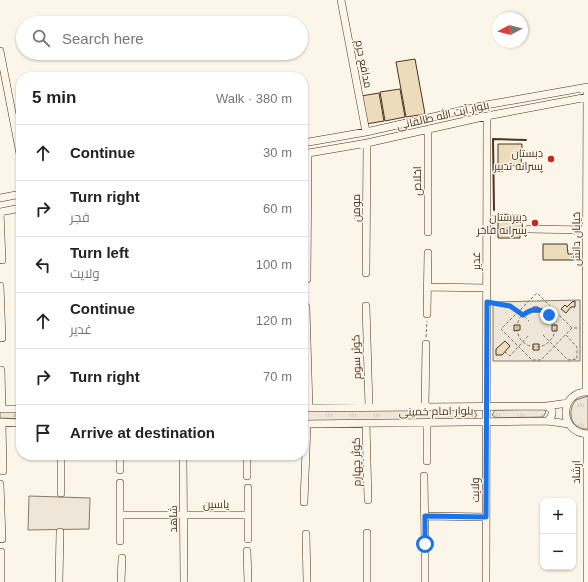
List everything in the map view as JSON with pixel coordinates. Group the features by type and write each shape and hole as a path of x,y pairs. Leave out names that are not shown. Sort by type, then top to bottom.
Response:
{"street":[{"name":"مدافع حرم","path":"341,0 366,132"},
{"path":"0,51 16,133"},
{"path":"308,142 366,132 486,105 587,87"},
{"name":"خیابان دانش","path":"587,87 587,392"},
{"name":"بلوار آیت الله طالقانی","path":"308,154 367,143 487,116 587,97"},
{"name":"غدیر","path":"487,116 487,407"},
{"name":"اخلاص","path":"428,129 428,232"},
{"name":"مومن","path":"366,273 367,143"},
{"path":"0,198 16,195"},
{"path":"2,260 0,212 16,209"},
{"path":"529,229 587,230"},
{"path":"427,314 428,253"},
{"path":"0,286 2,338"},
{"path":"427,287 487,288"},
{"name":"کوثر سوم","path":"366,306 369,407"},
{"path":"425,406 426,344"},
{"path":"1,370 1,409 16,409"},
{"path":"587,392 578,394 568,403 565,414 569,424 580,433 587,435"},
{"name":"بلوار امام خمینی","path":"308,408 547,406 568,403"},
{"path":"547,406 552,410 552,413 550,419 547,421"},
{"name":"ولایت","path":"486,582 487,407"},
{"name":"بلوار امام خمینی","path":"308,424 547,421 569,424"},
{"path":"3,471 1,422 16,423"},
{"path":"426,423 428,461"},
{"name":"کوثر چهارم","path":"366,424 368,500"},
{"name":"ارشاد","path":"587,435 587,582"},
{"path":"61,460 61,493"},
{"path":"120,460 120,470"},
{"name":"شاهد","path":"183,460 184,582"},
{"path":"247,460 247,476"},
{"path":"304,502 305,460"},
{"path":"424,476 425,544"},
{"path":"120,483 120,541"},
{"path":"0,484 2,539"},
{"path":"248,488 248,540"},
{"name":"یاسین","path":"120,515 248,515"},
{"path":"425,516 486,517"},
{"path":"60,532 60,582"},
{"path":"367,533 367,582"},
{"path":"306,534 307,582"},
{"path":"247,551 248,582"},
{"path":"1,552 1,582"},
{"path":"425,555 425,582"},
{"path":"121,582 122,558"}],"path":[{"path":"537,293 572,328 541,360 532,360 501,329 519,311 537,293"},
{"path":"487,302 510,306 519,311 529,321"},
{"path":"538,309 549,315 553,319 555,331 550,342 539,347 527,345 519,336 518,325 523,315 538,309"},
{"path":"544,321 554,310"},
{"path":"426,344 427,314"},
{"path":"543,335 568,360 578,359 578,347 566,334"},
{"path":"505,352 510,356 529,336"}],"green space":[{"path":"580,300 580,361 493,361 493,302"},
{"path":"588,396 588,429 582,429 574,423 571,410 576,400"},
{"path":"544,409 546,412 543,417 496,418 492,415 495,410"},
{"path":"308,410 474,410 477,415 474,419 308,422"},
{"path":"0,412 16,412 16,419 0,418"},
{"path":"29,496 90,498 89,529 28,530"}],"building":[{"path":"415,59 425,114 406,117 396,62"},
{"path":"400,89 405,117 385,121 380,92"},
{"path":"379,93 384,121 366,124 361,96"},
{"path":"498,144 522,144 521,166 498,165"},
{"path":"498,214 521,215 523,231 520,231 520,238 498,238"},
{"path":"543,244 567,244 568,254 576,254 576,260 543,260"},
{"path":"575,301 575,307 571,307 566,313 561,309 565,305 567,307"},
{"path":"533,307 538,307 539,312 533,312"},
{"path":"514,325 520,325 520,330 514,331"},
{"path":"552,325 557,325 557,331 552,331"},
{"path":"505,341 510,346 502,355 496,355 496,349"},
{"path":"533,344 539,344 539,350 533,350"}],"wall":[{"path":"494,210 493,139 526,140"}],"place":[{"name":"دبستان پسرانه تدبیر","path":"551,159"},
{"name":"دبیرستان پسرانه فاخر","path":"535,223"}],"route":[{"path":"425,544 425,516 486,517 487,302 510,306 523,315 528,311 538,309 549,315"}]}
